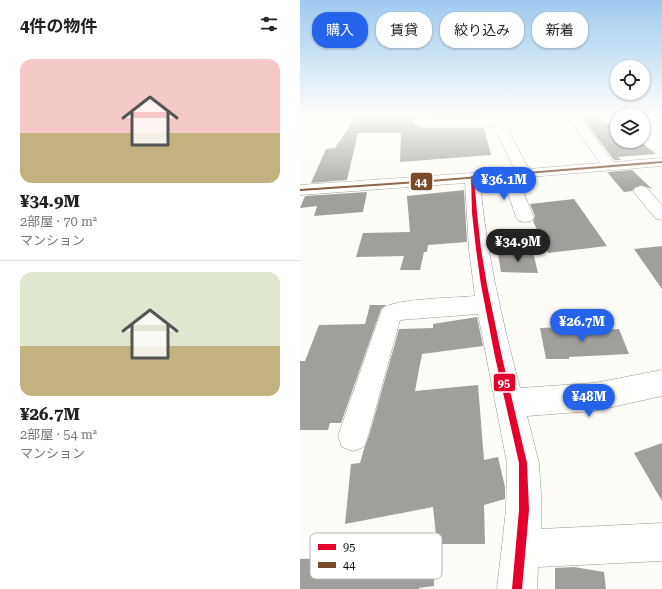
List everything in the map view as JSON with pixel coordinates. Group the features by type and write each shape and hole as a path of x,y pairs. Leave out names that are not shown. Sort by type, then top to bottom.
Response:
{"street":[{"path":"507,141 524,174"},
{"path":"591,141 610,167"},
{"path":"300,190 524,174 662,162"},
{"path":"508,174 525,217"},
{"path":"472,177 474,216 488,304 523,463 525,482 517,589"},
{"path":"641,191 662,215"},
{"path":"353,436 390,316 393,313 401,311 488,304"},
{"path":"509,404 587,398 662,383"},
{"path":"521,548 662,542"}],"building":[{"path":"339,141 356,141 347,180 311,183 326,149 335,148"},
{"path":"401,141 487,141 491,155 400,162"},
{"path":"600,141 610,141 610,148 649,148 656,154 618,157 621,160 614,160"},
{"path":"632,170 652,189 641,185 635,187 632,191 624,192 607,172"},
{"path":"464,190 467,242 428,245 427,252 424,252 420,270 400,270 404,256 356,257 363,233 410,232 407,196"},
{"path":"367,192 363,212 314,216 317,206 300,208 305,196"},
{"path":"574,199 607,246 548,253 533,221 535,216 530,204"},
{"path":"662,246 662,289 634,249"},
{"path":"533,252 538,273 501,272 498,254"},
{"path":"370,305 386,305 381,309 341,423 330,423 328,430 300,430 300,361 305,361 319,325 365,324"},
{"path":"477,317 483,346 422,354 415,391 478,385 484,460 498,457 505,487 505,499 484,505 485,544 442,544 442,533 436,533 433,507 345,524 351,464 360,463 399,329 433,328 433,324"},
{"path":"562,327 563,332 619,329 629,354 569,357 569,359 546,359 540,328"},
{"path":"662,443 662,501 634,453"},
{"path":"300,559 310,559 310,579 434,579 434,586 419,589 300,589"},
{"path":"574,567 604,572 606,589 555,589 555,568"}],"transit line":[{"name":"44","path":"300,190 662,162"},
{"name":"95","path":"472,177 474,213 484,285 498,357 523,463 524,510 517,589"}]}
